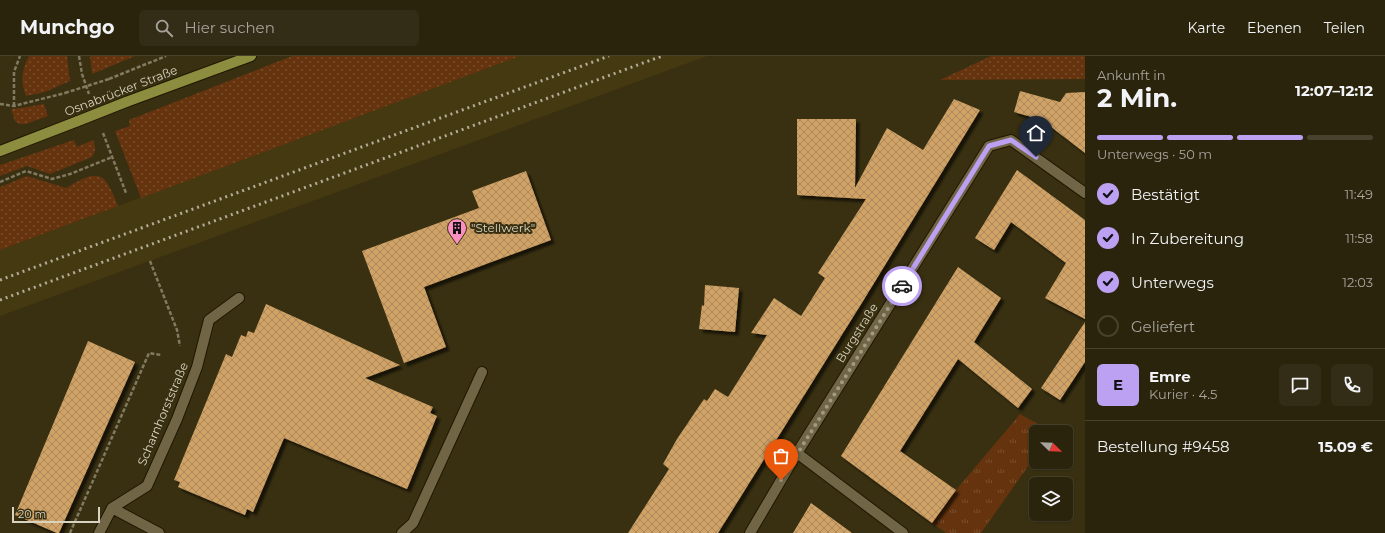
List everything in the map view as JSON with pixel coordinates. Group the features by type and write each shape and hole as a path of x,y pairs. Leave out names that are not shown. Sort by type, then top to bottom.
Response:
{"main road":[{"name":"Osnabrücker Straße","path":"0,151 126,102 251,56"}],"street":[{"name":"Burgstraße","path":"750,533 797,453 989,146 1011,140 1085,193"},
{"name":"Scharnhorststraße","path":"112,508 147,486 177,419 197,367 209,320 239,298"},
{"path":"402,533 413,523 482,372"},
{"path":"797,453 903,533"},
{"path":"99,533 112,508 159,533"}],"path":[{"path":"14,106 14,72 20,56"},
{"path":"0,104 14,106 65,93 109,79 166,56"},
{"path":"0,182 26,171 52,179 70,174 112,157"},
{"path":"150,261 177,330 180,352"},
{"path":"70,533 149,353 161,355"}],"shaded area":[{"path":"520,56 707,56 0,316 0,250"}],"green space":[{"path":"29,56 67,56 70,81 45,92 26,96 22,80"},
{"path":"90,56 135,56 92,74"},
{"path":"292,56 520,56 141,198 115,131 130,126 129,120"},
{"path":"991,56 1085,56 1085,79 940,80"},
{"path":"44,104 48,116 26,124 19,124 15,121 11,109"},
{"path":"74,140 77,147 93,140 95,149 92,157 50,174 27,166 0,176 0,165"},
{"path":"27,176 66,188 87,177 98,176 103,178 107,183 118,206 0,250 0,187"},
{"path":"1020,414 1040,425 1029,425 1029,465 981,533 946,533 932,523 956,490"}],"building":[{"path":"1020,91 1060,102 1066,93 1085,92 1085,153 1042,120 1014,112"},
{"path":"954,99 980,110 718,533 628,533 669,469 663,464 677,439 704,399 707,401 715,389 728,397 767,335 751,333 774,298 801,316 825,278 818,273 866,199 797,195 797,119 856,119 855,188 887,128 923,150"},
{"path":"1017,170 1085,220 1085,319 1045,298 1066,263 1011,222 994,250 975,238"},
{"name":"\"Stellwerk\"","path":"526,171 551,240 424,287 446,347 404,363 362,251 479,208 472,191"},
{"path":"958,267 1001,298 974,342 1032,389 1018,408 958,359 900,451 956,490 932,523 841,456"},
{"path":"705,285 739,288 735,332 699,329 702,305 704,306"},
{"path":"266,304 400,365 365,378 433,407 430,413 437,416 407,489 284,438 253,512 247,509 245,515 178,487 180,482 174,480 226,354 232,357 241,335 246,337 248,331 254,333"},
{"path":"1085,322 1085,362 1060,400 1041,388"},
{"path":"88,341 135,362 59,533 57,533 15,515"},
{"path":"811,503 852,533 793,533"}],"railway":[{"path":"0,280 609,56"},
{"path":"0,300 662,56"}],"way so far":[{"path":"781,480 902,286"}],"place":[{"name":"\"Stellwerk\"","path":"457,245"}],"route":[{"path":"902,286 989,146 1011,140 1036,157"}]}
